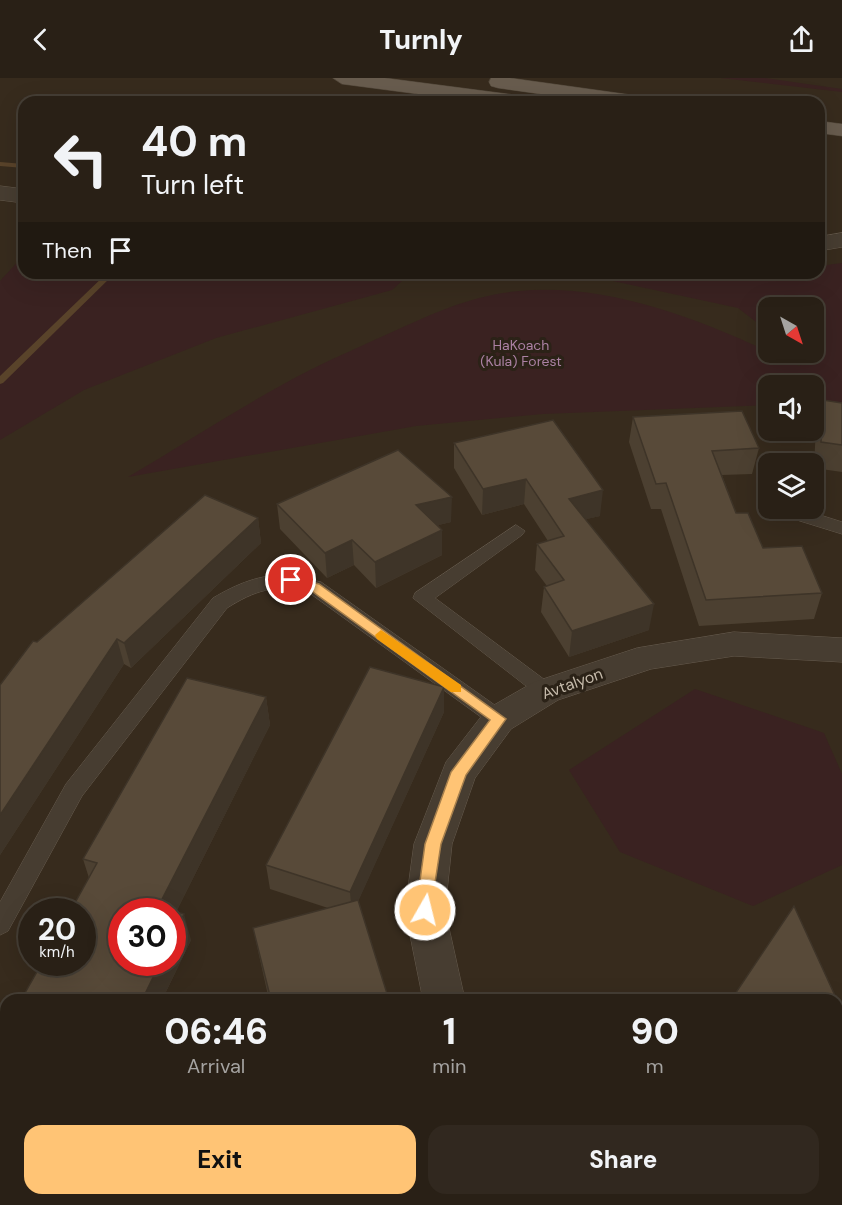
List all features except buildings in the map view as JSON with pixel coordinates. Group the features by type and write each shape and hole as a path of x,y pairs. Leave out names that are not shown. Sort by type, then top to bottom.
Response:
{"main road":[{"path":"342,78 478,96"},
{"path":"466,78 596,96"},
{"path":"825,128 842,130"},
{"path":"825,142 842,144"}],"street":[{"path":"0,193 18,195"},
{"path":"825,243 842,240"},
{"name":"Avtalyon","path":"443,994 425,910 433,844 459,772 499,719 546,691 649,657 734,644 842,650"}],"lane":[{"path":"812,519 842,528"},
{"path":"516,531 422,598 546,691"},
{"path":"0,924 74,790 220,603 243,589 269,580 291,580 314,587 499,719"}],"green space":[{"path":"721,78 765,78 842,89 842,92"},
{"path":"18,262 18,279 404,279 392,290 216,338 84,390 0,440 0,281"},
{"name":"HaKoach (Kula) Forest","path":"842,263 842,404 824,404 824,375 758,375 758,405 543,414 416,426 128,477 312,369 437,312 501,293 555,290 592,293 628,300 699,322 758,347 758,363 792,363 799,366 803,363 824,363 824,297 758,297 758,323 738,308 604,279 825,279 825,265"},
{"path":"695,689 824,733 842,774 842,865 753,906 620,852 569,770"}],"waterway":[{"path":"0,164 18,166"},
{"path":"0,381 105,279"}],"slow traffic":[{"path":"381,635 456,689"}],"route":[{"path":"291,580 314,587 499,719 459,772 433,844 425,910"}]}
